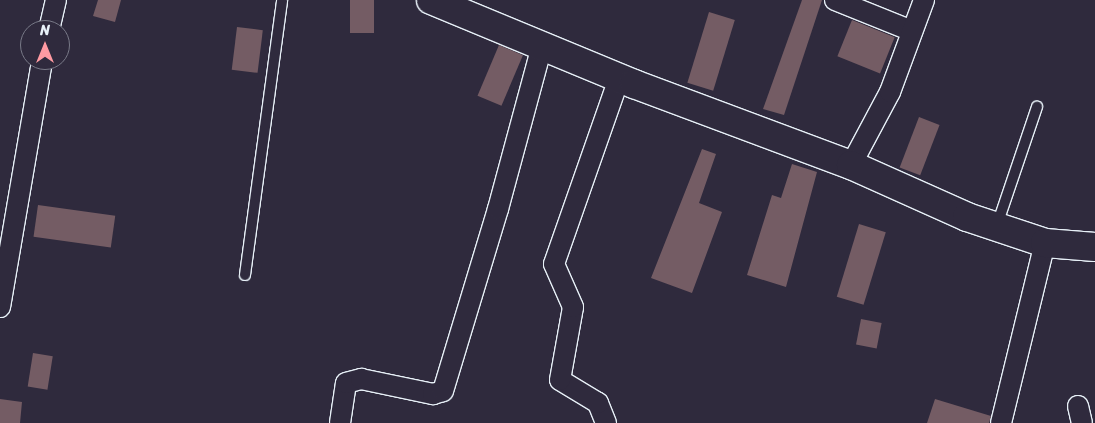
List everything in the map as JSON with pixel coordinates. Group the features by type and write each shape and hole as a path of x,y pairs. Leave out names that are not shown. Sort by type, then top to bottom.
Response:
{"main road":[{"path":"431,0 619,78 851,165 966,217 1045,243 1095,247"}],"street":[{"path":"51,20 56,0"},
{"path":"835,0 912,31"},
{"path":"851,165 890,92 924,0"},
{"path":"340,423 346,383 361,379 432,394 443,391 498,209 542,46"},
{"path":"0,307 5,234 40,70"},
{"path":"606,423 598,403 560,380 573,307 554,264 619,78"},
{"path":"1001,423 1045,243"}],"lane":[{"path":"245,275 282,0"},
{"path":"997,226 1037,107"}],"building":[{"path":"98,0 121,0 115,22 93,16"},
{"path":"350,0 374,0 374,33 350,33"},
{"path":"802,0 822,0 784,115 763,109"},
{"path":"709,12 735,20 713,91 687,83"},
{"path":"852,20 895,37 880,73 837,56"},
{"path":"237,27 263,30 258,73 232,70"},
{"path":"499,45 523,55 501,106 478,96"},
{"path":"919,117 940,125 920,175 900,167"},
{"path":"702,149 716,154 699,203 722,212 692,293 651,278"},
{"path":"792,164 817,172 786,287 747,275 772,195 781,198"},
{"path":"38,205 115,216 111,248 34,237"},
{"path":"859,224 886,232 864,305 837,297"},
{"path":"861,319 882,323 877,349 856,345"},
{"path":"33,353 53,356 47,390 28,387"},
{"path":"0,399 22,402 20,423 0,423"},
{"path":"935,399 991,416 989,423 927,423"}]}
